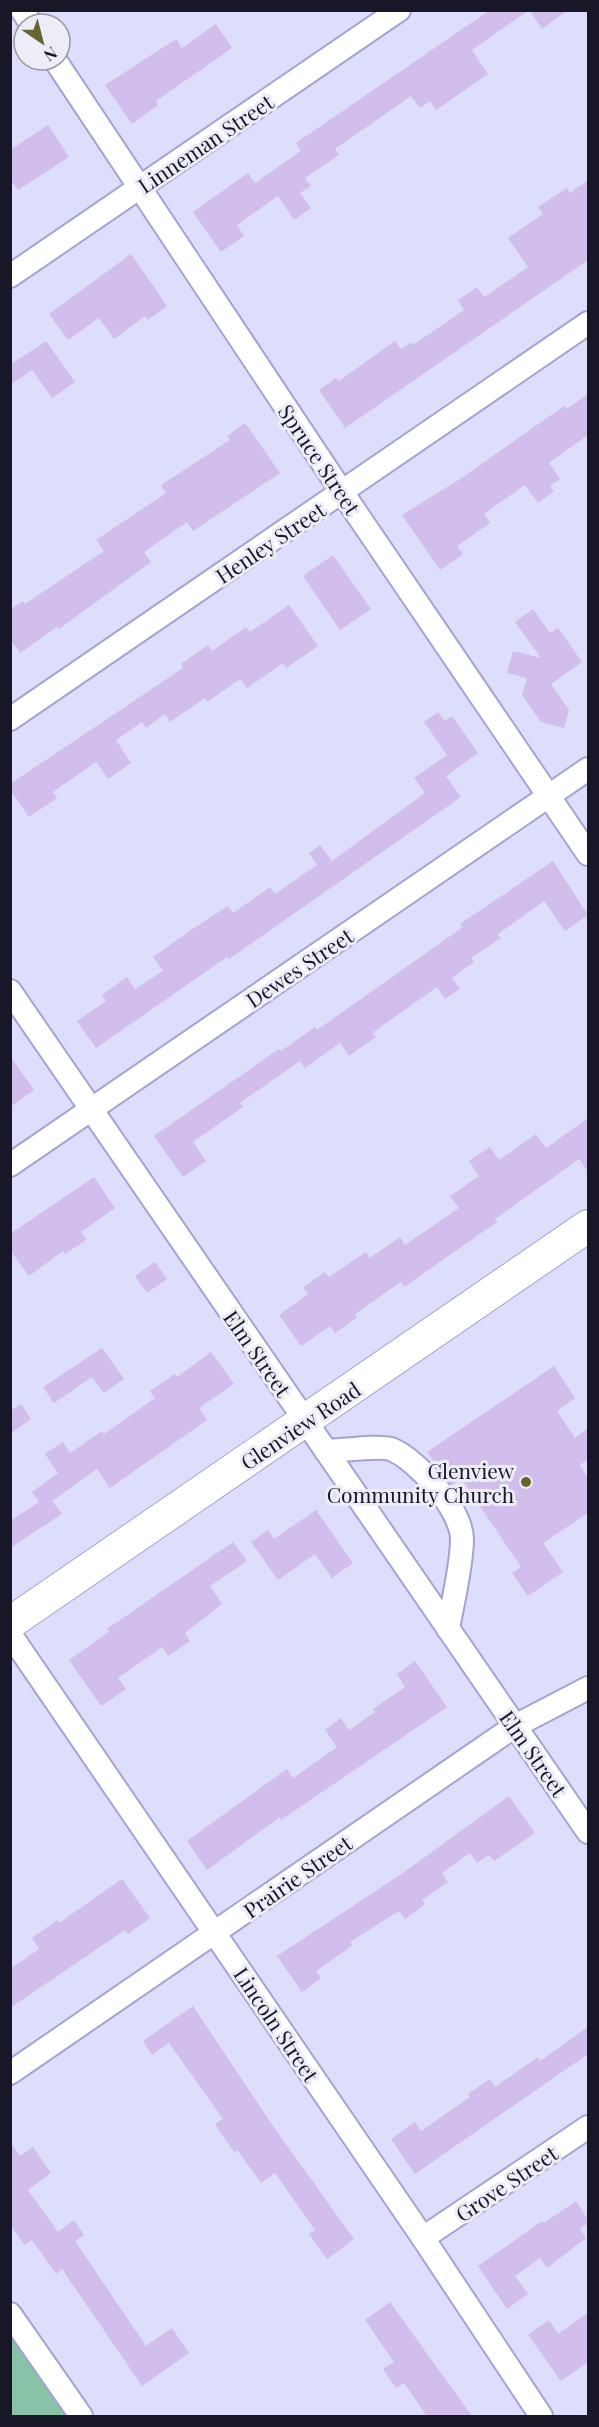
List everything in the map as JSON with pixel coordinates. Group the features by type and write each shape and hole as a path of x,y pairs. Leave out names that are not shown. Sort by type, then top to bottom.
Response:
{"main road":[{"name":"Glenview Road","path":"10,1623 588,1226"}],"street":[{"name":"Linneman Street","path":"10,276 399,10"},
{"name":"Spruce Street","path":"63,72 342,492 588,854"},
{"name":"Henley Street","path":"10,719 588,323"},
{"name":"Dewes Street","path":"10,1165 588,769"},
{"name":"Elm Street","path":"10,991 588,1832"},
{"path":"326,1451 390,1449 420,1468 442,1494 455,1515 463,1539 448,1629"},
{"name":"Lincoln Street","path":"10,1634 423,2238 541,2416"},
{"name":"Prairie Street","path":"10,2073 515,1726 588,1688"},
{"name":"Grove Street","path":"423,2238 588,2127"},
{"path":"10,2314 81,2416"}],"green space":[{"path":"11,2327 71,2416 11,2416"}],"building":[{"path":"490,10 529,10 472,50 488,74 436,110 430,101 420,108 411,96 335,149 339,155 305,178 311,186 300,193 311,208 294,220 278,196 237,225 244,236 221,252 193,212 248,173 255,183 301,151 296,143"},
{"path":"529,10 568,10 542,29"},
{"path":"216,24 232,48 156,101 158,105 132,124 105,85 176,39 182,48"},
{"path":"48,125 69,157 18,190 10,179 10,150"},
{"path":"588,180 588,260 345,428 319,390 336,378 339,381 395,341 401,349 412,342 413,345 464,310 458,300 477,287 484,297 528,267 508,238 543,214 538,207 567,188 570,193"},
{"path":"131,254 167,306 148,320 145,316 114,339 99,318 68,340 49,314"},
{"path":"46,341 75,382 52,398 32,370 10,385 10,365"},
{"path":"588,394 588,435 549,463 560,479 550,486 554,491 538,503 525,485 484,514 490,523 457,546 463,554 440,570 402,515 460,479 564,406 566,409"},
{"path":"245,423 280,473 193,531 187,522 144,552 151,562 59,629 57,627 20,653 10,639 10,610 23,601 25,604 104,551 96,540 166,493 161,485 230,440 227,436"},
{"path":"333,555 371,609 340,630 303,576"},
{"path":"289,605 318,646 286,668 283,663 247,688 240,679 207,702 205,698 170,722 165,714 146,728 142,722 116,740 131,763 108,779 96,762 53,792 57,798 29,817 10,790 10,784 183,668 181,664 208,645 212,651 246,627 250,632"},
{"path":"533,609 550,633 558,628 582,662 551,684 569,710 564,728 541,722 522,695 527,678 507,673 513,651 541,658 515,622"},
{"path":"438,712 445,721 452,716 478,753 446,776 461,797 229,959 227,957 96,1048 77,1021 106,1001 102,995 127,977 135,989 163,971 153,957 194,928 228,906 233,913 270,887 275,894 317,865 309,853 320,845 332,861 425,793 414,778 447,755 424,722"},
{"path":"553,861 588,915 565,931 544,901 498,934 501,938 471,958 474,962 452,978 460,989 445,999 437,987 372,1033 376,1037 349,1056 340,1043 305,1068 300,1061 240,1103 243,1107 193,1142 206,1161 183,1177 154,1136 279,1049 281,1051 315,1027 317,1030 463,927 460,924"},
{"path":"10,1056 34,1090 10,1107"},
{"path":"588,1118 588,1172 579,1159 495,1219 497,1222 404,1287 401,1282 355,1314 357,1317 335,1333 330,1326 301,1346 279,1315 308,1294 303,1287 325,1272 329,1277 366,1252 370,1258 400,1237 405,1245 459,1208 450,1196 479,1176 469,1161 490,1147 499,1160 536,1134 546,1148"},
{"path":"94,1177 115,1208 81,1232 86,1240 65,1254 63,1251 29,1276 10,1250 10,1234"},
{"path":"155,1262 167,1279 147,1293 135,1276"},
{"path":"102,1348 124,1379 104,1393 92,1377 54,1403 43,1387"},
{"path":"211,1352 234,1384 199,1408 207,1420 110,1488 97,1469 52,1501 62,1514 10,1548 10,1521 39,1502 32,1492 58,1473 45,1454 63,1442 70,1453 102,1431 104,1434 155,1398 150,1391 175,1374 177,1377"},
{"name":"Glenview Community Church","path":"554,1366 575,1398 557,1411 575,1438 588,1428 588,1459 580,1465 588,1478 588,1513 543,1543 563,1572 528,1596 512,1573 521,1567 461,1478 452,1485 427,1452"},
{"path":"21,1404 31,1419 10,1434 10,1411"},
{"path":"316,1510 353,1563 332,1578 315,1554 278,1580 251,1542 268,1530 274,1539"},
{"path":"233,1542 247,1561 210,1586 222,1604 185,1633 190,1641 168,1656 162,1647 118,1678 126,1689 101,1706 69,1660 109,1632 107,1629"},
{"path":"415,1661 447,1707 281,1820 280,1817 207,1870 187,1841 287,1769 293,1778 337,1747 325,1730 341,1718 349,1730 375,1712 373,1709 405,1687 397,1674"},
{"path":"509,1796 535,1833 494,1861 489,1855 477,1863 470,1853 442,1873 448,1882 422,1900 425,1904 405,1919 399,1911 350,1942 353,1945 316,1971 321,1978 302,1992 277,1956 403,1873"},
{"path":"122,1879 150,1918 128,1934 125,1930 10,2008 10,1969 39,1949 32,1938 57,1920 59,1923"},
{"path":"193,2006 273,2126 354,2239 327,2259 309,2234 315,2230 275,2173 261,2183 237,2150 234,2152 215,2124 223,2119 169,2043 152,2055 143,2041"},
{"path":"588,2027 588,2054 415,2174 391,2139 415,2122 421,2131 470,2097 468,2094 490,2079 495,2087 538,2057 540,2061"},
{"path":"10,2142 20,2156 33,2147 51,2173 28,2190 58,2232 74,2220 84,2235 75,2241 146,2346 172,2328 189,2353 142,2386 62,2269 56,2274 32,2240 25,2245 10,2225"},
{"path":"576,2201 588,2220 588,2223 580,2229 586,2238 547,2268 540,2258 515,2276 528,2294 507,2309 478,2266 542,2221 544,2223"},
{"path":"390,2302 472,2416 427,2416 404,2383 396,2388 383,2369 394,2362 365,2320"},
{"path":"588,2313 588,2362 561,2381 528,2335 549,2320 558,2334"}],"place":[{"name":"Glenview Community Church","path":"526,1482"}]}
